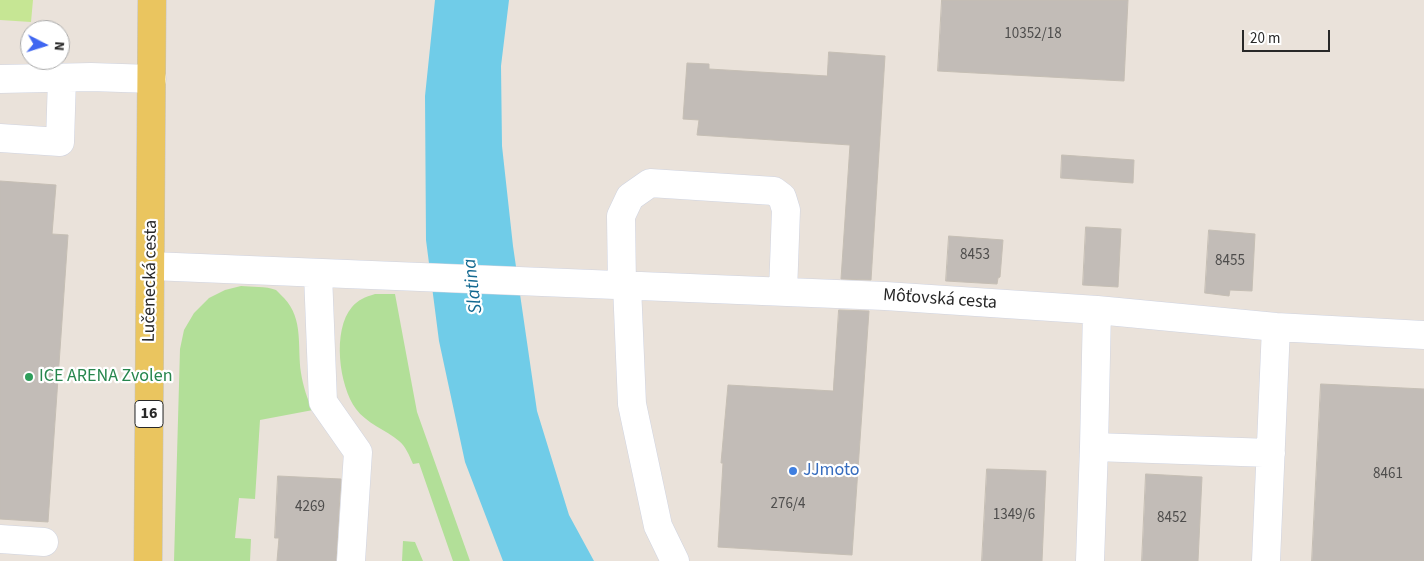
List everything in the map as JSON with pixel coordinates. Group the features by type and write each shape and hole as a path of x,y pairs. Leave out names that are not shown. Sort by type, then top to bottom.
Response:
{"main road":[{"name":"Lučenecká cesta","path":"148,561 152,0"}],"lane":[{"path":"0,79 91,77 152,80"},
{"path":"0,138 60,142 62,78"},
{"path":"675,561 658,526 632,404 621,216 630,197 650,183 774,191 782,198 786,210 783,292"},
{"name":"Môťovská cesta","path":"151,266 885,296 1097,310 1276,327 1424,335"},
{"path":"318,274 323,402 358,452 351,561"},
{"path":"1090,561 1097,310"},
{"path":"1266,561 1276,327"},
{"path":"1094,447 1271,453"},
{"path":"0,539 44,542"}],"green space":[{"path":"0,0 33,0 31,20 0,20"},
{"path":"241,286 263,287 276,290 290,306 297,324 301,373 307,397 313,410 260,420 255,499 239,498 235,538 251,539 250,561 174,561 180,349 184,330 194,313 209,298 225,290"},
{"path":"375,294 395,294 417,412 470,561 453,561 419,463 413,464 399,441 360,414 345,387 340,358 342,329 352,307 357,302"},
{"path":"403,541 415,542 423,561 402,561"}],"water":[{"name":"Slatina","path":"435,0 509,0 501,66 502,146 513,246 537,411 569,515 594,561 503,561 465,462 439,341 426,240 425,96"}],"building":[{"path":"942,0 1128,0 1124,81 938,71"},
{"path":"829,52 885,56 871,280 841,279 850,145 697,135 699,120 683,119 687,63 709,64 709,69 827,76"},
{"path":"1062,155 1134,160 1133,183 1061,178"},
{"name":"ICE ARENA Zvolen","path":"0,181 56,185 52,234 68,235 48,522 0,519"},
{"path":"1086,227 1121,229 1118,287 1083,285"},
{"path":"1209,230 1255,234 1252,291 1230,290 1229,296 1205,293"},
{"path":"949,236 1003,240 1000,277 997,284 946,281"},
{"path":"839,310 869,311 852,555 718,547 723,463 721,463 728,385 833,391"},
{"path":"1321,384 1424,389 1424,561 1312,561"},
{"path":"987,469 1046,471 1042,561 982,561"},
{"path":"1146,474 1202,477 1198,561 1142,561"},
{"path":"278,476 341,479 336,561 277,561 279,538 275,538"}],"place":[{"name":"ICE ARENA Zvolen","path":"29,377"},
{"name":"JJmoto","path":"793,471"}]}
